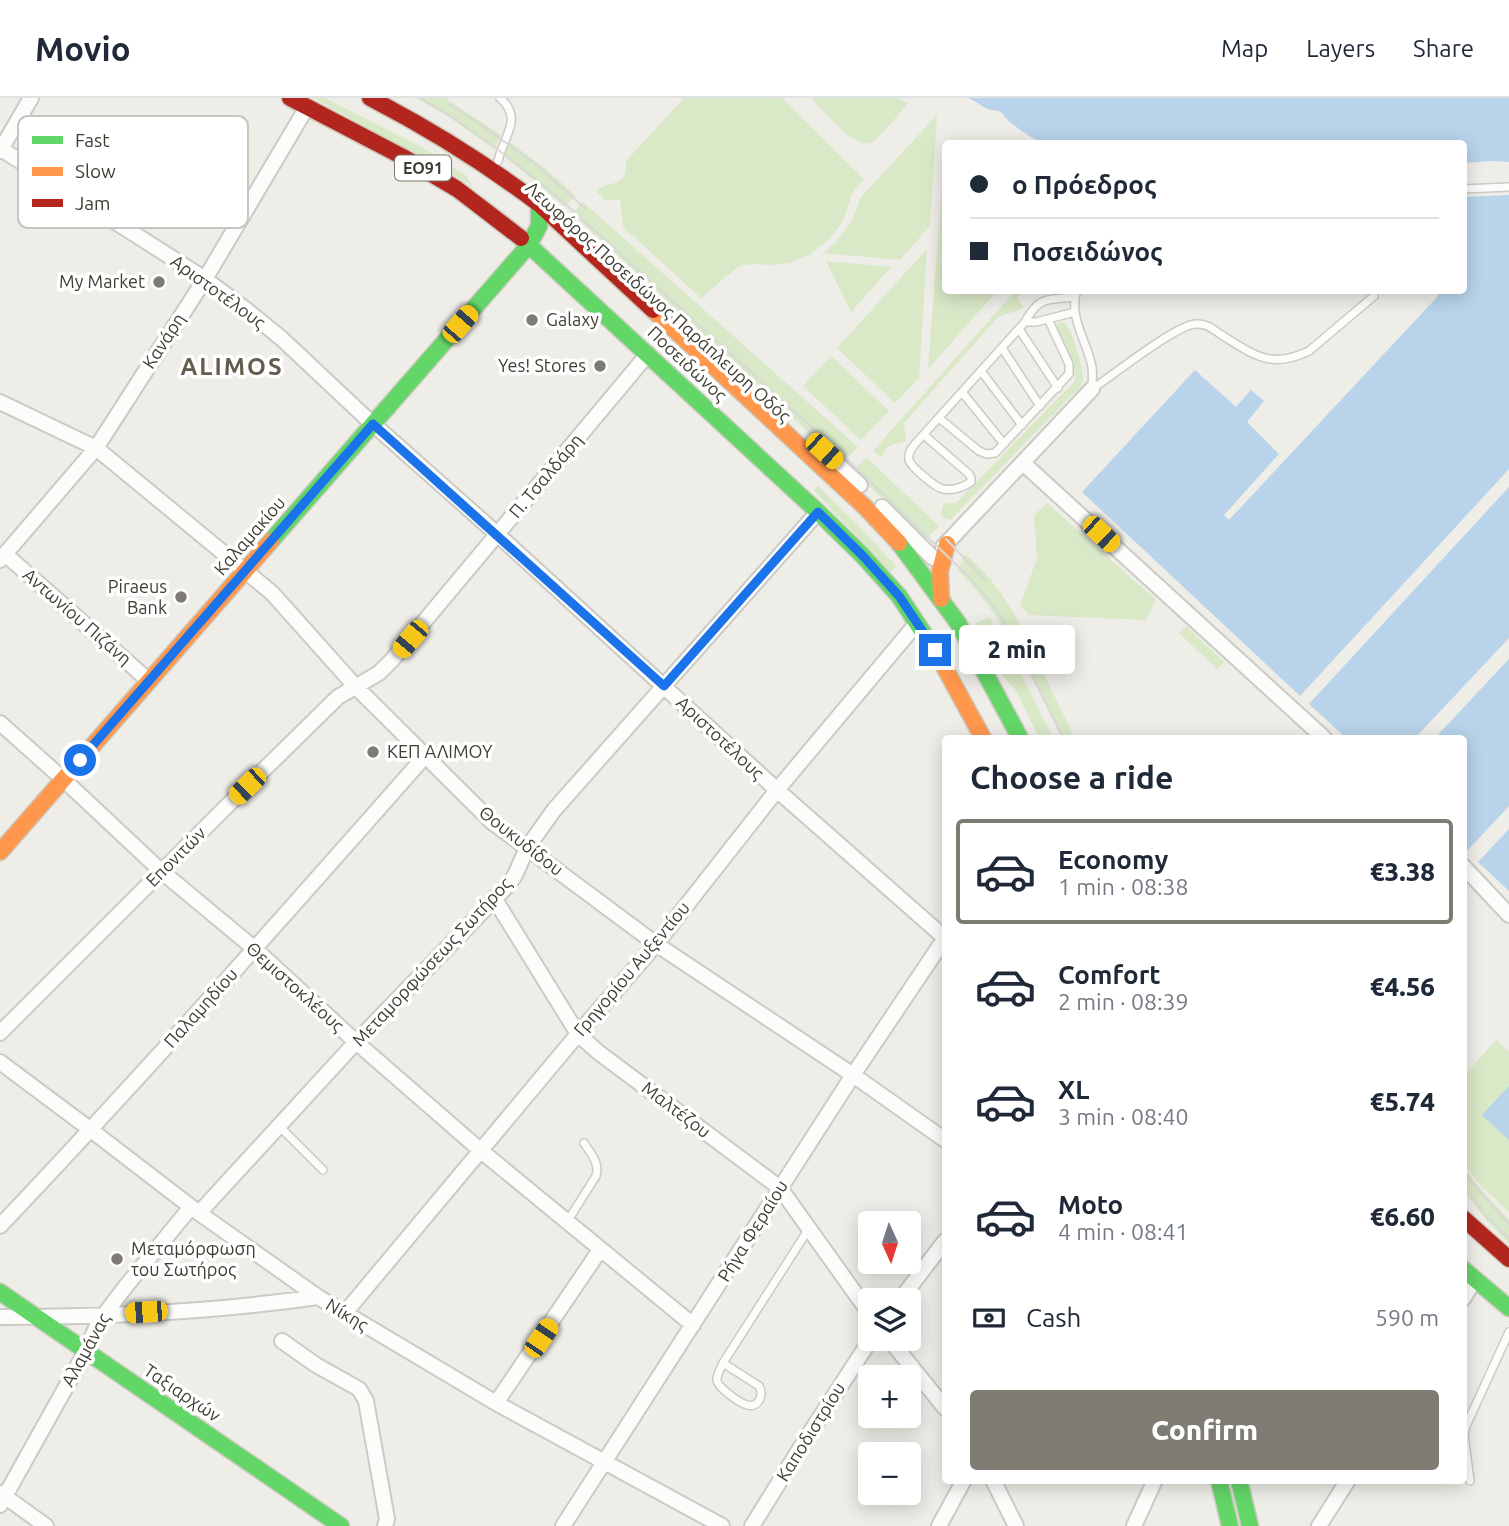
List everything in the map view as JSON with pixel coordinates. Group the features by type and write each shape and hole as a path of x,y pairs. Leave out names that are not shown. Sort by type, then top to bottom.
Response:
{"main road":[{"name":"Ποσειδώνος","path":"290,98 457,189 529,245 648,354 818,512 899,596 943,663 981,735"},
{"name":"Ποσειδώνος","path":"370,98 500,169 842,484 884,526 941,599 965,635 1018,735"},
{"path":"529,245 539,226 539,204"},
{"path":"529,245 550,236 579,241"},
{"name":"Καλαμακίου","path":"0,852 529,245"},
{"path":"941,599 940,571 947,544"},
{"path":"899,596 921,571"},
{"path":"1467,1222 1509,1259"},
{"path":"1469,1274 1509,1308"},
{"name":"Ταξιαρχών","path":"0,1292 341,1526"},
{"path":"1220,1484 1230,1526"},
{"path":"1240,1484 1250,1526"}],"street":[{"path":"21,116 31,98"},
{"name":"Λεωφόρος Ποσειδώνος Παράπλευρη Οδός","path":"394,98 449,129 565,215 823,450 933,558"},
{"name":"Κανάρη","path":"248,206 307,107"},
{"path":"1,150 18,121"},
{"name":"Αριστοτέλους","path":"1,150 18,161"},
{"name":"Αριστοτέλους","path":"124,228 205,279 281,338 777,790 942,935"},
{"name":"Κανάρη","path":"2,557 96,448 235,228"},
{"name":"Π. Τσαλδάρη","path":"356,687 379,673 392,660 648,354"},
{"path":"921,571 1092,389"},
{"name":"Θουκυδίδου","path":"0,402 96,448 272,593 356,687 492,822 656,944 942,1137"},
{"path":"1023,463 1321,735"},
{"name":"Μεταμορφώσεως Σωτήρος","path":"195,1210 279,1126 509,884 527,848 554,810 818,512"},
{"name":"Αντωνίου Πιζάνη","path":"2,557 149,681"},
{"name":"Γρηγορίου Αυξεντίου","path":"344,1314 656,944 777,790 917,622"},
{"name":"Επονιτών","path":"0,1033 338,697 356,687"},
{"name":"Θεμιστοκλέους","path":"0,723 161,871 255,949 480,1150 693,1325"},
{"name":"Παλαμηδίου","path":"0,1226 255,949 426,755"},
{"path":"1467,870 1509,915"},
{"name":"Μαλτέζου","path":"494,898 578,1034 598,1052 780,1188 858,1297"},
{"name":"Ρήγα Φεραίου","path":"563,1526 853,1075 942,942"},
{"name":"Νίκης","path":"0,1062 195,1210 317,1297 496,1404 722,1526"},
{"name":"Αλαμάνας","path":"2,1498 86,1351 103,1315 195,1210"},
{"path":"909,1288 942,1245"},
{"path":"496,1404 600,1250"},
{"path":"0,1317 103,1315 254,1306 317,1297"},
{"path":"282,1341 316,1365 359,1389 366,1401 387,1519 385,1526"},
{"name":"Καποδιστρίου","path":"752,1526 863,1351"},
{"path":"899,1351 942,1404"},
{"path":"939,1526 962,1484"},
{"path":"995,1484 1016,1526"},
{"path":"1134,1526 1153,1484"},
{"path":"1319,1526 1345,1484"},
{"path":"2,1498 46,1526"}],"lane":[{"path":"500,98 510,110 512,121 500,169"},
{"path":"1467,189 1509,187"},
{"path":"924,435 969,474 971,482 962,487 944,490 939,488 912,466 909,452 981,370 1022,326 1032,309 1041,301 1076,294 1074,312 1092,367 1092,389"},
{"path":"1092,389 1178,329 1196,324 1206,325 1255,356 1265,359 1290,359 1309,351 1374,296"},
{"path":"1022,326 1074,312"},
{"path":"939,418 979,451 995,453 1069,374 1069,364 1048,319"},
{"path":"1022,326 1058,388"},
{"path":"1002,348 1040,406"},
{"path":"981,370 1022,425"},
{"path":"962,392 1004,444"},
{"path":"279,1126 323,1170"},
{"path":"567,1222 597,1176 596,1160 584,1143"},
{"path":"723,1363 759,1386 762,1395 757,1403 746,1405 718,1385 717,1377 723,1363 809,1229"},
{"path":"1467,1422 1509,1332"},
{"path":"1467,1455 1471,1481"}],"green space":[{"path":"314,98 325,98 420,146 465,175 473,186"},
{"path":"416,98 445,98 501,135 494,149 449,117"},
{"path":"684,98 782,98 864,179 853,191 845,216 826,242 811,254 790,263 739,266 701,298 623,227 620,200 605,200 596,191 621,180 626,170 626,161"},
{"path":"811,98 898,98 908,103 878,137 870,143 863,143 847,134"},
{"path":"937,115 930,226 900,260 824,253 846,228 860,198"},
{"path":"510,142 575,195 565,207 504,156"},
{"path":"942,184 942,294 994,294 928,369"},
{"path":"583,202 858,447 842,463 572,214"},
{"path":"927,249 919,378 895,403 837,348"},
{"path":"826,261 891,267 851,312"},
{"path":"1012,294 1020,294 1017,297 1024,308 998,317 904,423 906,441 888,447 883,458 873,451"},
{"path":"1059,322 1066,324 1075,344 1083,373 1081,385 950,520 943,517 943,505 956,503 1075,381 1071,360 1055,328"},
{"path":"831,356 889,411 861,440 803,386"},
{"path":"866,457 939,526 926,539 853,471"},
{"path":"818,486 896,566 891,572 814,491"},
{"path":"1047,503 1156,600 1146,620 1029,615 1020,606 1037,558 1034,515"},
{"path":"965,554 977,564 1006,601 1036,657 1022,663 994,614 958,570"},
{"path":"989,617 1009,649 1052,735 1038,735 1017,692 991,658 976,623"},
{"path":"1186,626 1224,662 1217,669 1179,633"},
{"path":"1039,665 1074,735 1060,735 1028,670"},
{"path":"1496,1040 1509,1051 1509,1212 1479,1184 1467,1168 1467,1073"},
{"path":"1467,1172 1509,1220 1509,1243 1484,1218 1467,1195"}],"water":[{"path":"968,98 1509,98 1509,162 1467,163 1467,140 1037,140 1023,132 999,111 988,109"},
{"path":"1509,195 1509,469 1300,696 1082,492 1195,370 1236,407 1251,390 1264,401 1247,422 1279,454 1224,515 1229,520 1438,294 1467,294 1467,197"},
{"path":"1509,487 1509,638 1418,735 1343,735 1309,704"},
{"path":"1509,659 1509,806 1467,851 1467,735 1438,735"},
{"path":"1509,829 1509,891 1478,862"},
{"path":"1509,1086 1509,1140 1482,1115"}],"tram line":[{"path":"420,98 498,150 571,209 850,462 971,579 996,609 1014,638 1062,735"},
{"path":"449,104 534,163 585,208"},
{"path":"946,539 985,580"},
{"path":"1467,1176 1509,1224"},
{"path":"1472,1196 1486,1216 1509,1238"}],"traffic: fast":[{"path":"271,541 529,245 539,226 539,204"},
{"path":"521,238 862,555 899,596 936,652"},
{"path":"899,543 958,623 1018,735"},
{"path":"1467,1272 1509,1308"},
{"path":"0,1292 341,1526"},
{"path":"1220,1484 1230,1526"},
{"path":"1240,1484 1250,1526"}],"traffic: slow":[{"path":"653,310 865,507 899,543"},
{"path":"0,852 271,541"},
{"path":"941,599 940,571 947,544"},
{"path":"936,652 981,735"}],"traffic: jam":[{"path":"290,98 403,157 457,189 521,238"},
{"path":"370,98 457,148 539,204 653,310"},
{"path":"1467,1222 1509,1259"}],"place":[{"name":"My Market","path":"159,282"},
{"name":"Galaxy","path":"532,320"},
{"name":"Yes! Stores","path":"600,366"},
{"name":"Piraeus Bank","path":"181,597"},
{"name":"ΚΕΠ ΑΛΙΜΟΥ","path":"373,752"},
{"name":"Μεταμόρφωση του Σωτήρος","path":"117,1259"}],"district":[{"name":"ALIMOS","path":"232,367"}],"route":[{"path":"80,760 373,424 664,686 818,512 899,596 935,650"}]}
